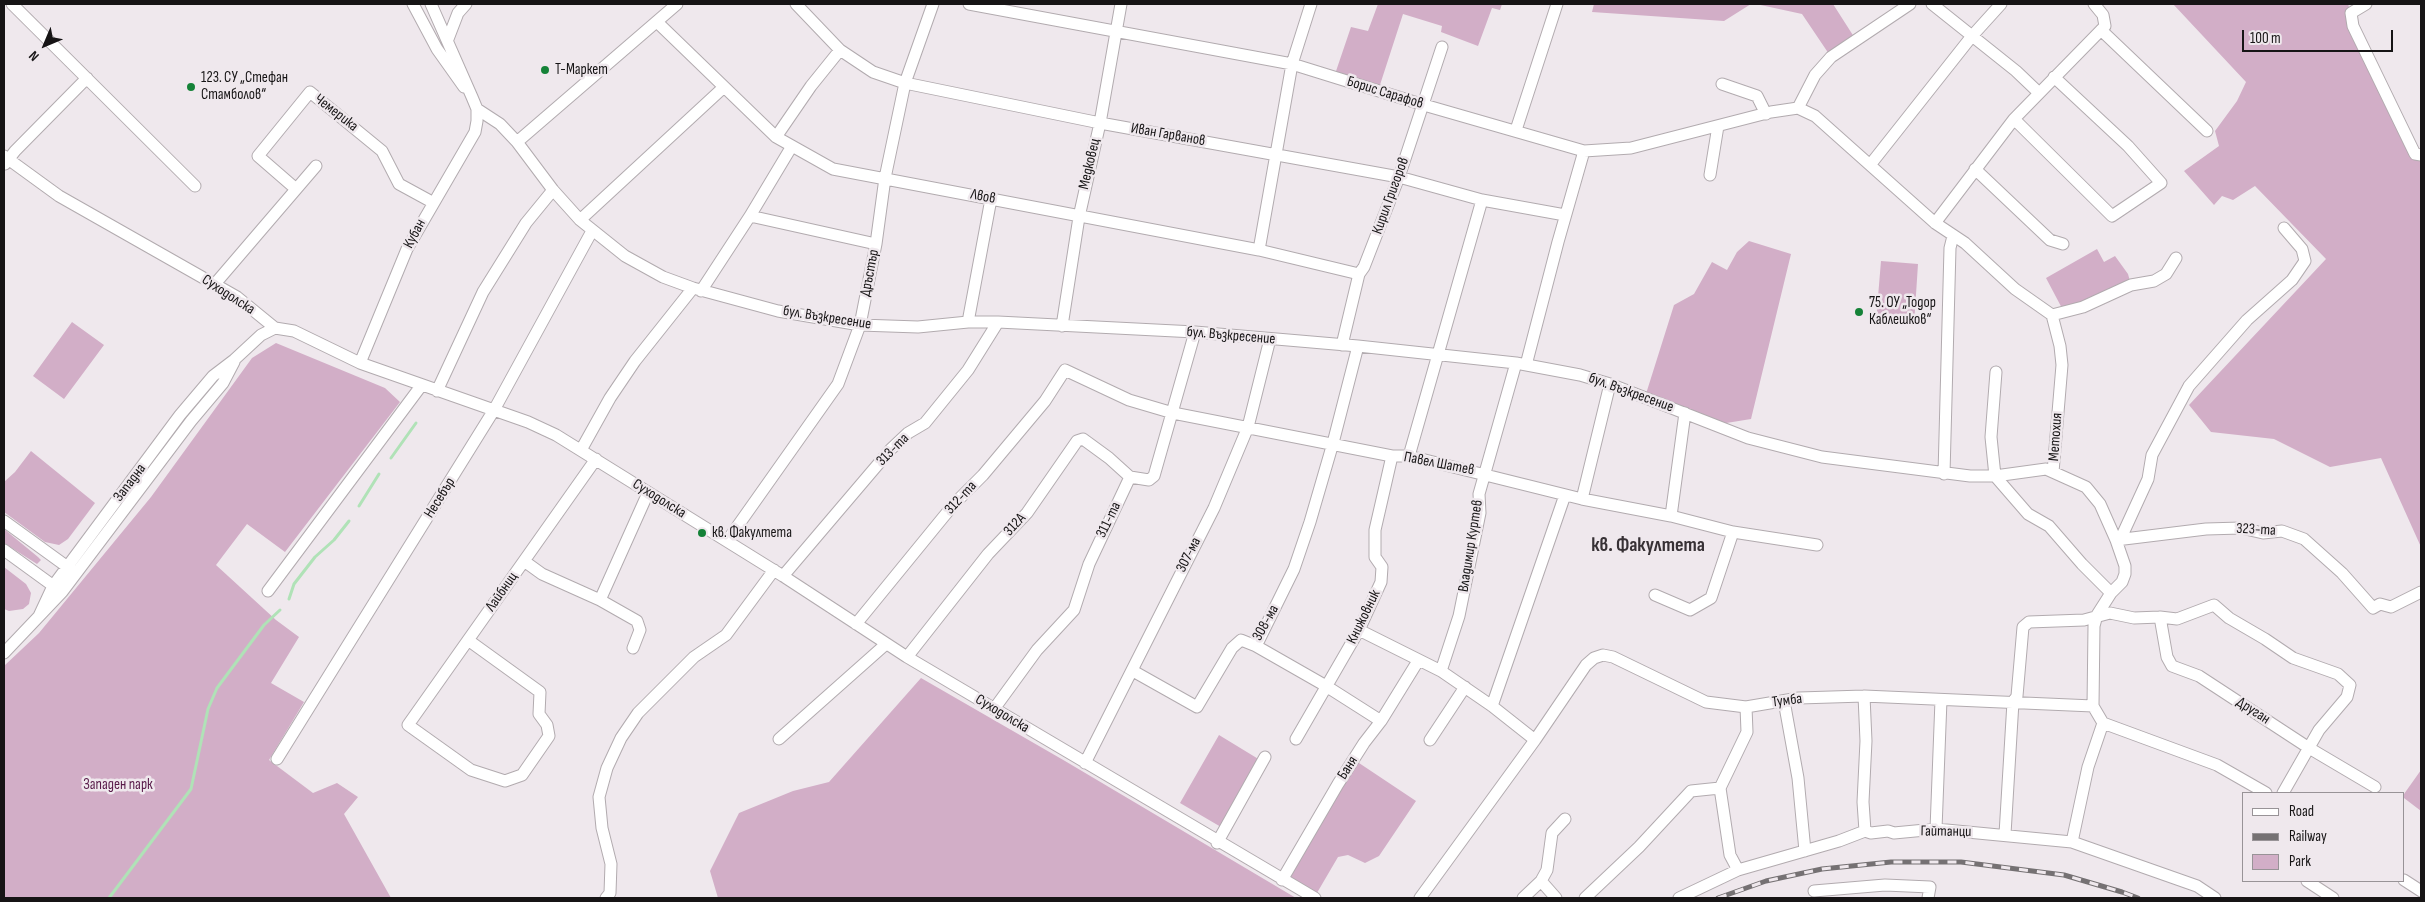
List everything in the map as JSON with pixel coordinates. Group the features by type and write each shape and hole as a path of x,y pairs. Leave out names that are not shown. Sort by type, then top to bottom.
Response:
{"street":[{"path":"12,4 25,8 87,78 196,186"},
{"path":"413,4 442,57 472,97"},
{"path":"431,4 448,39 476,109"},
{"path":"448,39 458,12 466,4"},
{"path":"516,142 677,4"},
{"name":"Иван Гарванов","path":"796,4 840,50 873,72 905,83 1100,123 1274,153 1398,177 1482,200 1565,215"},
{"name":"Дръстър","path":"727,541 838,384 860,324 876,244 885,178 905,83 933,4"},
{"name":"Борис Сарафов","path":"969,4 1292,64 1424,105 1584,150 1631,148 1766,114 1798,108"},
{"name":"Медковец","path":"1062,326 1079,216 1100,123 1121,4"},
{"path":"1259,250 1274,153 1292,64 1311,4"},
{"path":"1516,130 1558,4"},
{"path":"1910,4 1831,57 1815,75 1798,108 1815,116 1935,223 1965,244 2015,289 2052,315 2083,308 2131,285 2154,281 2166,274 2176,258"},
{"path":"1932,4 2004,64 2016,71 2038,92"},
{"path":"1870,165 1972,36 2001,4"},
{"path":"1935,223 2014,119 2038,92 2105,26 2103,15 2094,4"},
{"path":"2366,4 2351,13 2352,26 2418,154"},
{"name":"Лвов","path":"657,22 776,136 833,169 1259,250 1359,274"},
{"path":"2101,30 2207,131"},
{"name":"Кирил Григоров","path":"1342,345 1359,274 1364,267 1398,177 1424,105 1442,47"},
{"path":"776,136 811,86 840,50"},
{"path":"2014,119 2112,216 2161,183 2128,146 2054,77"},
{"path":"5,160 87,78"},
{"path":"1722,84 1757,96 1766,114"},
{"path":"580,220 724,87"},
{"name":"Чемерика","path":"296,190 258,156 310,92 382,150 399,184 432,202"},
{"name":"бул. Възкресение","path":"476,109 500,124 553,190 580,220 592,231 640,264 663,277 697,289 778,311 860,324 918,327 968,322 998,322 1195,332 1358,346 1521,364 1580,374 1748,438 1814,455 1944,474 1995,476 2046,469 2053,472"},
{"name":"Кубан","path":"360,363 407,249 432,202 475,132 476,109"},
{"path":"1710,176 1718,126"},
{"path":"581,450 610,398 635,361 697,289 750,216 792,146"},
{"name":"Владимир Куртев","path":"1441,671 1459,616 1480,513 1480,494 1485,473 1521,364 1584,150"},
{"name":"Суходолска","path":"5,160 58,196 237,297 275,328 294,331 360,363 528,422 581,450 779,573 907,657 1218,843 1315,898"},
{"path":"214,285 316,166"},
{"path":"1975,169 2050,240 2063,244"},
{"path":"437,391 483,292 526,223 553,190"},
{"path":"968,322 992,199"},
{"path":"1409,456 1482,200"},
{"path":"750,216 876,244"},
{"path":"2118,540 2148,479 2152,455 2189,386 2247,320 2292,280 2305,261 2302,249 2284,228"},
{"name":"Несебър","path":"277,759 494,410 592,231"},
{"path":"1944,474 1950,248 1953,236"},
{"name":"Метохия","path":"2052,315 2060,346 2062,365 2053,472 2086,487 2100,504 2118,540 2125,566 2122,582 2111,593 2097,616 2094,626 2093,706"},
{"name":"313-та","path":"606,898 610,893 611,864 602,828 599,797 607,768 621,738 638,713 694,657 726,635 891,449 908,433 925,423 968,370 998,322"},
{"name":"Западна","path":"4,653 39,616 71,570 223,383 234,360 261,335 275,328"},
{"path":"1130,477 1149,480 1154,476 1195,332"},
{"name":"307-ма","path":"1085,763 1214,508 1248,427 1270,339"},
{"path":"1333,443 1358,346"},
{"name":"Павел Шатев","path":"1065,370 1129,400 1173,413 1392,456 1409,456 1485,473 1582,499 1671,516 1733,532 1817,545"},
{"name":"312-та","path":"856,624 954,504 983,475 1045,401 1065,370"},
{"path":"1996,372 1990,437 1995,476 2028,514 2049,526 2082,564 2111,593"},
{"path":"1582,499 1610,384"},
{"path":"268,591 421,386"},
{"path":"1671,516 1685,413"},
{"name":"312А","path":"907,657 988,554 1027,513 1077,441 1083,439 1109,458 1130,477"},
{"name":"308-ма","path":"1133,671 1197,707 1232,648 1242,640 1256,646 1294,569 1333,443"},
{"name":"Книжовник","path":"1296,739 1359,630 1381,582 1382,567 1375,557 1375,530 1392,456"},
{"name":"Лайбниц","path":"468,640 540,692 538,714 548,725 549,736 522,775 505,781 470,770 408,724 596,459"},
{"name":"311-та","path":"994,709 1036,650 1074,610 1088,564 1130,477"},
{"path":"600,600 648,492"},
{"path":"1492,706 1565,495"},
{"path":"4,521 71,570"},
{"name":"323-та","path":"2118,540 2206,529 2241,528 2264,533 2282,531 2304,539 2342,573 2372,608 2380,604 2391,607 2421,592"},
{"path":"1655,595 1690,610 1711,598 1733,532"},
{"path":"4,550 57,589"},
{"path":"524,561 542,574 600,600 637,622 640,630 634,648"},
{"path":"2005,834 2013,702 2017,696 2023,626 2029,622 2084,620 2110,613 2134,618 2160,617 2177,619 2214,605 2229,618 2293,658 2338,674 2350,686 2347,697 2319,730 2284,792"},
{"name":"Друган","path":"2160,617 2167,657 2172,666 2199,676 2310,748 2375,787"},
{"path":"1359,630 1441,671 1492,706 1535,740 1420,898"},
{"path":"779,739 886,644"},
{"path":"1256,646 1326,686 1381,721"},
{"name":"Тумба","path":"1535,740 1586,665 1594,658 1603,655 1613,656 1706,702 1746,707 1784,701 1864,696 2093,706"},
{"name":"Баня","path":"1282,880 1364,743 1381,721 1418,661"},
{"path":"1430,740 1465,687"},
{"path":"1864,696 1866,741 1863,802 1865,831"},
{"path":"1936,829 1941,700"},
{"path":"1784,701 1798,778 1805,851"},
{"path":"2093,706 2103,723 2218,765 2264,792"},
{"path":"1738,870 1730,855 1720,788 1747,732 1746,707"},
{"path":"2072,842 2088,766 2103,723"},
{"path":"1218,843 1266,757"},
{"path":"1585,898 1639,847 1691,791 1720,788"},
{"path":"1523,898 1540,881 1550,857 1552,833 1565,819"},
{"name":"Гайтанци","path":"1679,898 1738,870 1839,841 1865,831 1870,833 1888,831 1894,833 1936,829 2005,834 2072,842 2197,886 2215,898"},
{"path":"1540,881 1556,898"},
{"path":"2405,881 2421,891"},
{"path":"2309,882 2333,898"},
{"path":"1814,890 1885,885 1930,886 1928,898"}],"green space":[{"path":"1378,4 1502,4 1500,10 1492,8 1478,46 1441,32 1442,26 1403,14 1378,91 1334,77 1351,27 1368,31"},
{"path":"1594,4 1751,4 1724,21 1592,12"},
{"path":"1756,4 1833,4 1856,40 1831,57 1802,14"},
{"path":"2173,4 2348,4 2421,155 2421,547 2381,458 2330,467 2274,439 2211,432 2189,405 2326,259 2255,186 2233,200 2222,196 2214,205 2184,171 2219,146 2215,131 2237,101 2246,82"},
{"path":"1749,241 1791,254 1751,419 1714,425 1645,397 1674,305 1694,294 1712,262 1727,270 1737,252"},
{"path":"2097,249 2104,262 2115,256 2128,274 2131,285 2064,312 2046,278"},
{"path":"1881,261 1918,264 1914,325 1876,321"},
{"path":"72,322 104,345 64,399 33,376"},
{"name":"Западен парк","path":"276,343 385,388 400,402 285,552 247,524 216,565 276,620 299,637 271,683 304,702 269,760 313,793 337,783 358,797 344,814 391,898 4,898 4,666 39,633 151,497 252,358"},
{"path":"31,451 95,503 68,539 59,545 45,542 4,512 4,482 15,472"},
{"path":"4,529 41,560 37,564 4,543"},
{"path":"4,567 26,584 31,593 29,604 23,609 9,611 4,609"},
{"path":"921,678 1296,898 718,898 710,871 739,813 793,791 829,782"},
{"path":"1219,735 1260,760 1221,827 1180,803"},
{"path":"1353,759 1416,801 1379,856 1365,863 1348,855 1338,857 1314,898 1282,880"},
{"path":"2421,770 2421,811 2405,799 2405,793"}],"waterway":[{"path":"391,458 416,423"},
{"path":"359,506 379,474"},
{"path":"289,599 294,584 315,557 334,540 349,521"},
{"path":"109,898 191,789 208,709 217,688 264,625 280,610"}],"railway":[{"path":"1718,898 1766,881 1822,869 1891,862 1961,862 2064,875 2138,898"}],"place":[{"name":"Т-Маркет","path":"545,70"},
{"name":"123. СУ „Стефан Стамболов“","path":"191,87"},
{"name":"75. ОУ „Тодор Каблешков“","path":"1859,312"},
{"name":"кв. Факултета","path":"702,533"}],"district":[{"name":"кв. Факултета","path":"1648,546"}]}
